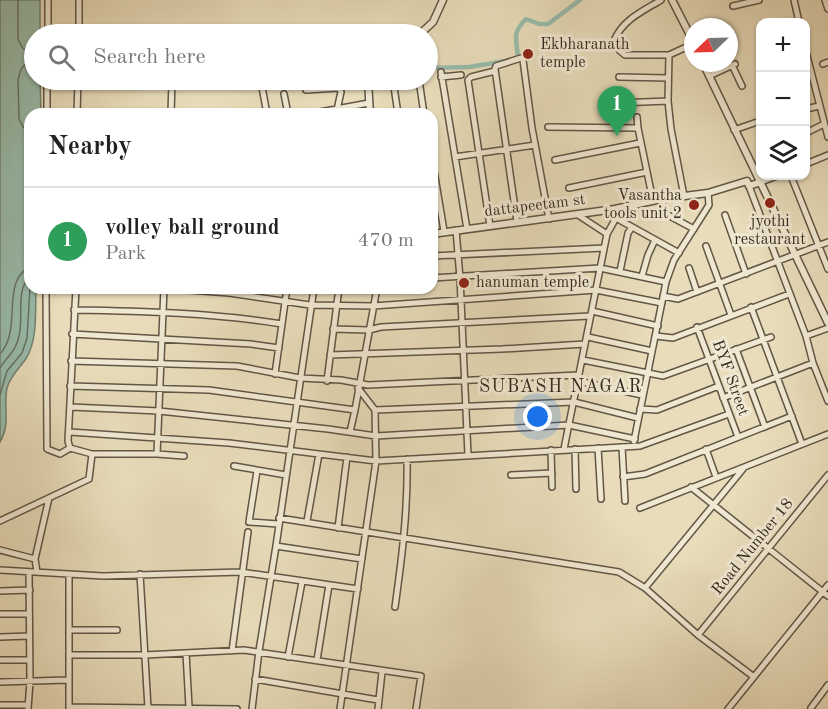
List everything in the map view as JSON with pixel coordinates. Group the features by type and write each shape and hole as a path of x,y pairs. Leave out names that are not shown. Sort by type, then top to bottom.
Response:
{"street":[{"path":"48,0 48,24"},
{"path":"79,0 79,24"},
{"path":"431,24 443,0"},
{"path":"661,0 626,22 614,41 625,55 669,55 684,48"},
{"path":"672,0 684,25"},
{"path":"733,6 759,0"},
{"path":"794,0 798,18"},
{"path":"825,0 828,9"},
{"path":"669,55 668,101 684,196"},
{"path":"517,222 495,71 496,66 522,59 549,219"},
{"path":"709,76 734,65 742,87"},
{"path":"810,69 828,137"},
{"path":"492,225 468,80 495,71"},
{"path":"707,72 828,323"},
{"path":"460,75 441,75 467,229"},
{"path":"620,77 668,78"},
{"path":"47,90 47,108"},
{"path":"77,108 78,90"},
{"path":"171,108 172,90"},
{"path":"263,90 266,108"},
{"path":"337,108 340,90"},
{"path":"368,90 369,108"},
{"path":"394,90 397,108"},
{"path":"420,90 423,108"},
{"path":"284,94 287,108"},
{"path":"618,103 668,101"},
{"path":"351,108 369,103"},
{"path":"810,108 819,106"},
{"path":"637,117 640,143 653,201"},
{"path":"734,130 756,122"},
{"path":"810,131 824,124"},
{"path":"548,127 638,128"},
{"path":"555,160 640,143"},
{"path":"455,157 535,145"},
{"path":"810,162 828,155"},
{"path":"569,188 647,172"},
{"path":"761,182 766,180"},
{"path":"793,180 828,268"},
{"name":"dattapeetam st","path":"438,232 578,215 761,182"},
{"path":"748,184 806,336 813,363 828,401"},
{"path":"634,446 642,395 666,282 679,253 709,205 708,192"},
{"path":"438,195 444,231"},
{"path":"662,199 666,214 694,229"},
{"path":"564,449 607,234 616,218 615,209"},
{"path":"578,215 607,234"},
{"path":"725,215 746,274"},
{"path":"616,218 679,253"},
{"path":"620,272 628,233 632,227"},
{"path":"456,230 468,455"},
{"path":"642,276 655,240"},
{"path":"663,296 674,299 697,292 828,243"},
{"path":"706,246 731,315"},
{"path":"438,256 604,248"},
{"path":"438,278 600,268 666,282"},
{"path":"689,268 697,292"},
{"path":"252,294 285,303 373,306 596,290 662,303"},
{"path":"46,294 47,449 60,454 70,448 92,454 184,456"},
{"path":"70,448 68,441 75,294"},
{"path":"157,454 164,294"},
{"path":"274,374 286,294"},
{"path":"252,709 313,294"},
{"path":"327,381 338,294"},
{"path":"350,432 376,294"},
{"path":"656,336 673,338 789,294"},
{"path":"751,307 802,444"},
{"path":"74,309 239,317 282,324"},
{"path":"333,329 369,330 381,327 591,314 658,327"},
{"name":"BYF Street","path":"697,327 738,437"},
{"path":"806,336 828,328"},
{"path":"72,334 251,344 279,348"},
{"path":"588,337 652,351"},
{"path":"583,360 663,376 771,337"},
{"path":"330,355 585,344"},
{"path":"736,349 765,427"},
{"path":"71,361 237,366 300,378 341,380 359,386 579,378 642,395"},
{"path":"723,398 813,363"},
{"path":"70,386 209,390 355,410"},
{"path":"339,709 376,461 375,410 359,386"},
{"path":"640,409 657,410 719,386"},
{"path":"375,410 574,402 638,418"},
{"path":"71,407 159,411 376,436 569,425 635,439"},
{"path":"70,432 230,443 376,461 640,446 729,414"},
{"path":"623,477 645,474 792,416"},
{"path":"640,508 828,434"},
{"path":"622,447 625,501"},
{"path":"598,448 601,499"},
{"path":"575,449 576,489"},
{"path":"706,449 716,477"},
{"path":"550,450 552,487"},
{"path":"0,521 89,479 92,454"},
{"path":"307,521 319,454"},
{"path":"338,528 347,457"},
{"path":"395,607 405,537 408,499 407,459"},
{"path":"234,466 286,476"},
{"path":"645,588 744,468"},
{"path":"257,471 249,522 307,521 449,546 610,570 627,576 645,588 698,635 754,677"},
{"path":"511,475 552,473"},
{"name":"Road Number 18","path":"698,635 828,475"},
{"path":"691,487 825,594"},
{"path":"37,572 35,559 49,498"},
{"path":"232,651 248,532"},
{"path":"276,546 362,559"},
{"path":"0,550 35,559"},
{"path":"0,570 102,576 241,572 358,589"},
{"path":"0,705 28,707 30,681 29,572"},
{"path":"69,574 69,708 237,709"},
{"path":"140,574 148,708"},
{"path":"288,657 302,582"},
{"path":"317,660 329,585"},
{"path":"728,709 825,594 828,585"},
{"path":"0,591 30,590"},
{"path":"0,614 28,614"},
{"path":"69,630 117,630"},
{"path":"0,637 29,636"},
{"path":"69,655 259,651 382,672 421,676 416,709"},
{"path":"186,653 189,707"},
{"path":"0,660 29,660"},
{"path":"378,709 382,672"},
{"path":"255,679 378,700"},
{"path":"0,682 68,680"},
{"path":"811,708 828,685"}],"water":[{"path":"0,0 40,0 40,24 24,24 24,90 40,90 41,108 24,108 24,294 36,294 36,314 31,349 7,388 6,422 0,442"}],"waterway":[{"path":"438,68 469,67 518,59 517,33 526,19 539,24 548,24 580,0"}],"place":[{"name":"Ekbharanath temple","path":"528,54"},
{"name":"volley ball ground","path":"617,136"},
{"name":"jyothi restaurant","path":"770,203"},
{"name":"Vasantha tools unit 2","path":"694,205"},
{"name":"hanuman temple","path":"464,283"}],"district":[{"name":"SUBASH NAGAR","path":"561,387"}]}
